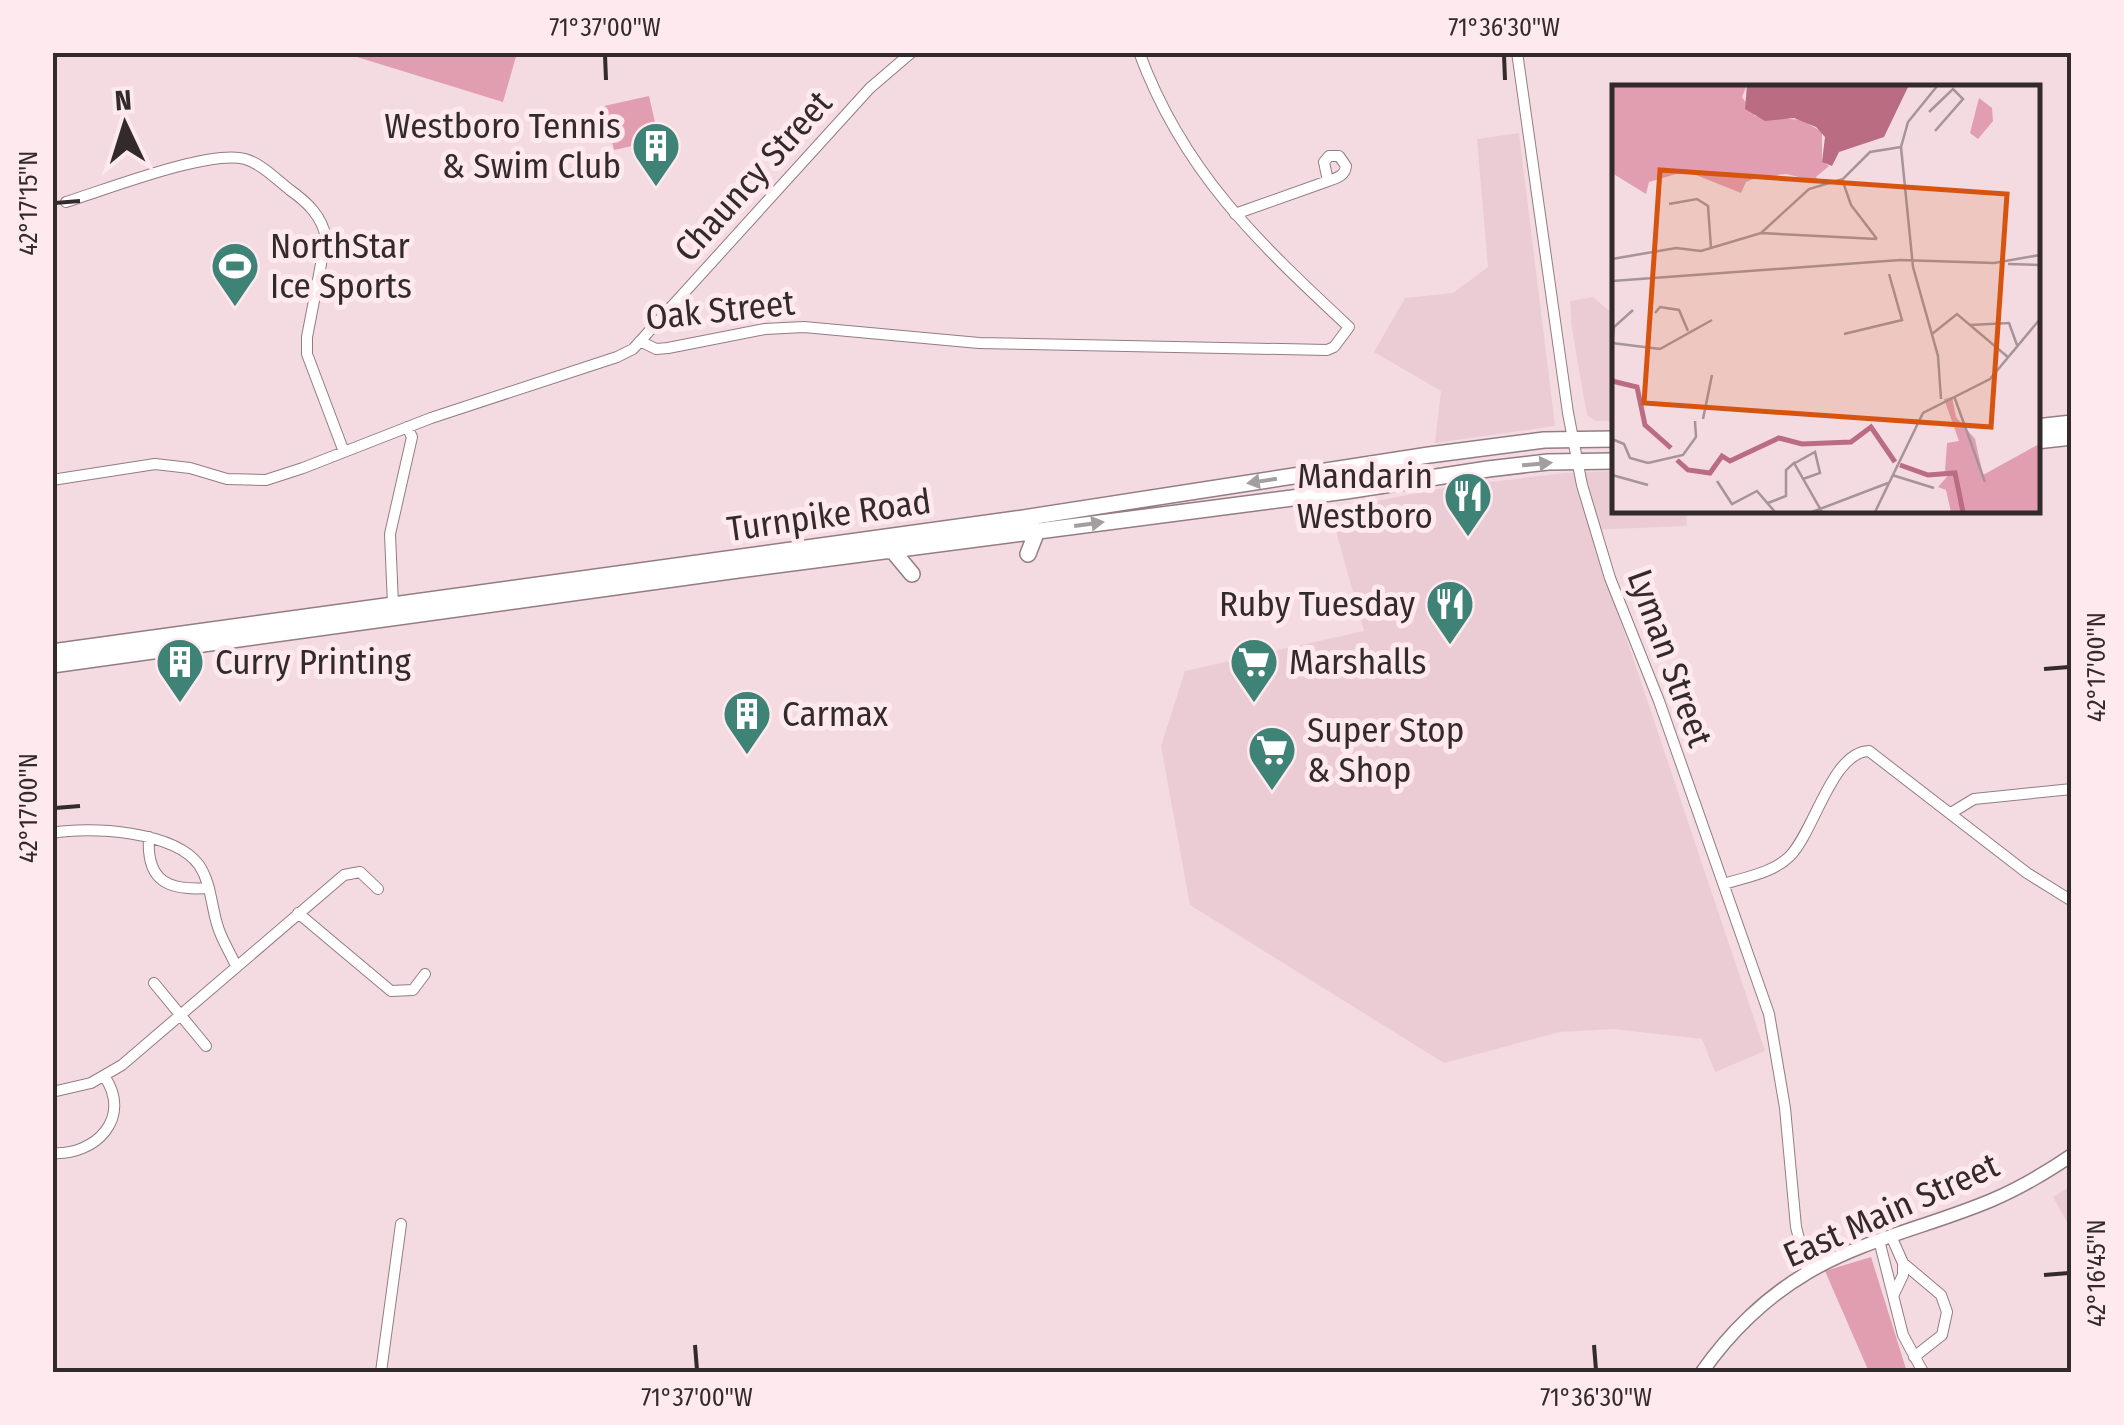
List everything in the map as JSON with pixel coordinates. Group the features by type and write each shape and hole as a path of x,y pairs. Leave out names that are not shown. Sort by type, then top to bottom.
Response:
{"highway":[{"path":"2039,427 2072,424"},
{"path":"2039,441 2072,437"},
{"name":"Turnpike Road","path":"52,652 1016,519 1428,455 1544,440 1612,439"},
{"name":"Turnpike Road","path":"52,665 1346,491 1488,468 1612,461"},
{"path":"1028,554 1038,530"},
{"path":"892,550 912,574"}],"main road":[{"name":"East Main Street","path":"1702,1372 1756,1312 1808,1272 1885,1238 1996,1198 2072,1154"}],"street":[{"name":"Chauncy Street","path":"640,340 870,88 912,52"},
{"path":"1138,52 1175,133 1235,214 1328,181"},
{"name":"Lyman Street","path":"1517,52 1576,462 1598,544 1649,674 1769,1014 1785,1108 1796,1227 1808,1272"},
{"path":"66,202 184,166 233,157 252,162 304,200 318,217 326,238 307,337 308,363 344,452"},
{"name":"Oak Street","path":"52,480 170,464 227,478 266,480 408,427 617,357 640,340 656,349 764,329 823,327 979,343 1327,350 1334,347 1349,327 1262,246 1235,214"},
{"path":"393,605 390,534 412,436 408,427"},
{"path":"1724,884 1765,872 1792,854 1841,765 1862,751 1877,754 2028,873 2072,902"},
{"path":"1951,813 1974,798 2072,789"},
{"path":"52,833 149,837 174,844 187,853 197,863 209,888 219,930 236,966"},
{"path":"149,837 149,864 160,878 178,889 209,888"},
{"path":"52,1092 74,1089 104,1076 351,872 366,875 378,889"},
{"path":"298,913 391,991 413,990 424,974"},
{"path":"154,983 206,1046"},
{"path":"52,1153 82,1151 107,1129 114,1096 104,1076"},
{"path":"381,1372 401,1224"},
{"path":"1885,1238 1902,1263 1940,1295 1947,1312 1942,1334 1914,1357"},
{"path":"1885,1238 1904,1335 1923,1372"},
{"path":"1894,1294 1903,1275 1902,1263"}],"shaded area":[{"path":"344,53 517,53 503,102"},
{"path":"649,96 659,140 614,150 604,106"},
{"path":"1519,133 1555,426 1435,443 1441,391 1374,352 1405,298 1453,293 1488,267 1477,139"},
{"path":"1593,297 1612,313 1612,421 1595,421 1587,415 1570,301"},
{"path":"1612,471 1612,512 1686,512 1687,526 1590,530 1765,1051 1715,1072 1702,1039 1613,1029 1560,1032 1444,1063 1190,905 1161,746 1185,671 1364,631 1330,510 1449,487"},
{"path":"2071,1186 2071,1229 2053,1197"},
{"path":"1871,1257 1907,1372 1869,1372 1825,1271"}],"place":[{"name":"Westboro Tennis & Swim Club","path":"656,188"},
{"name":"NorthStar Ice Sports","path":"235,308"},
{"name":"Mandarin Westboro","path":"1468,538"},
{"name":"Ruby Tuesday","path":"1450,646"},
{"name":"Curry Printing","path":"180,704"},
{"name":"Marshalls","path":"1254,704"},
{"name":"Carmax","path":"747,756"},
{"name":"Super Stop & Shop","path":"1272,792"}]}
